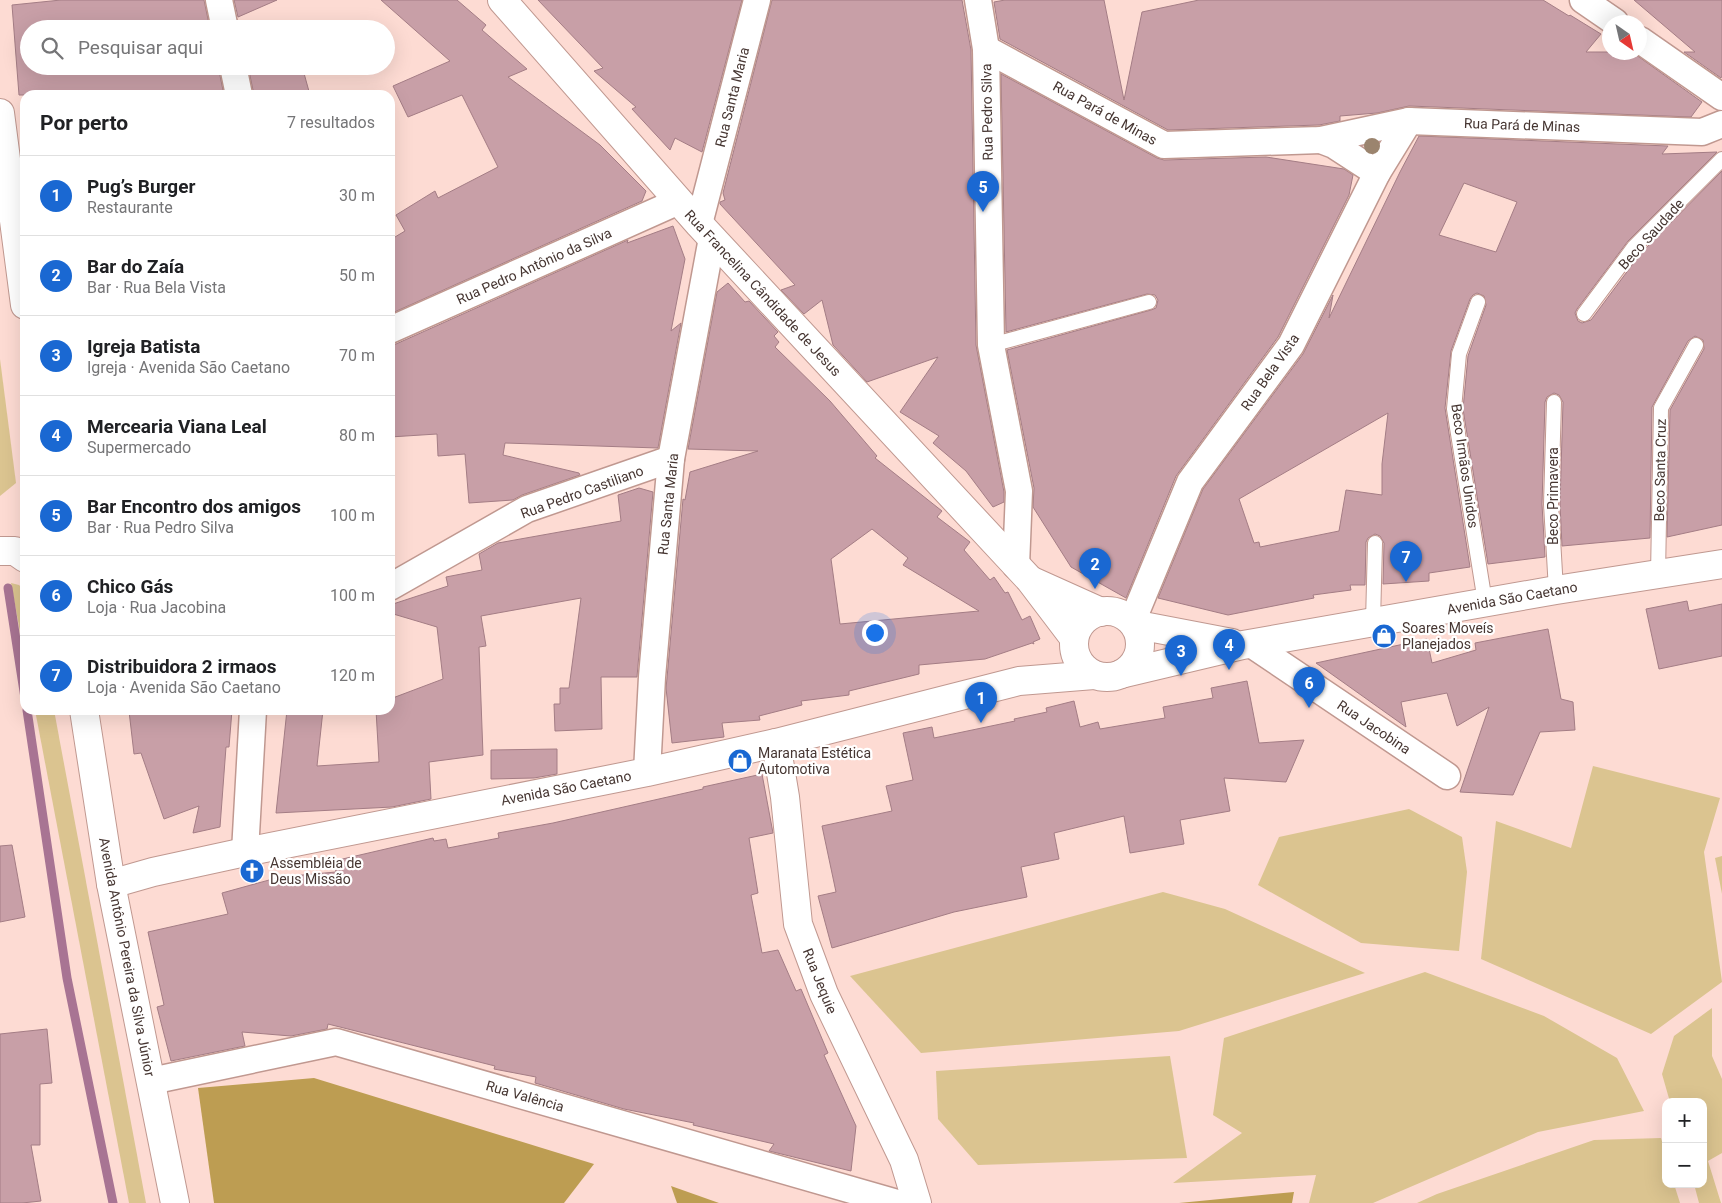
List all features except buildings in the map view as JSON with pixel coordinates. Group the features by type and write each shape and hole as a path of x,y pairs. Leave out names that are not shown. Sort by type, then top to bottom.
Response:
{"street":[{"path":"219,0 223,20"},
{"name":"Rua Francelina Cândidade de Jesus","path":"502,0 705,231 1023,573 1074,643"},
{"name":"Rua Santa Maria","path":"647,772 652,677 672,459 705,231 757,0"},
{"name":"Rua Pedro Silva","path":"978,0 986,48 991,345 1019,491 1023,573"},
{"path":"1583,0 1604,15"},
{"path":"1647,45 1722,98"},
{"name":"Rua Pará de Minas","path":"986,48 1164,146 1322,140 1409,121 1702,132 1722,124"},
{"path":"235,75 238,90"},
{"path":"0,112 20,266"},
{"name":"Rua Bela Vista","path":"1134,624 1190,482 1291,345 1377,172 1409,121"},
{"path":"1322,140 1377,172"},
{"name":"Rua Pedro Antônio da Silva","path":"395,328 679,201"},
{"name":"Rua Pedro Castiliano","path":"395,584 526,509 672,459"},
{"path":"0,551 15,551 20,554"},
{"name":"Avenida São Caetano","path":"1121,674 1247,645 1485,602 1722,564"},
{"path":"1023,573 1102,612"},
{"path":"1019,681 1094,675 1113,677 1131,668 1139,654 1140,637 1134,624 1123,615 1113,611 1092,614 1078,629 1074,643 1080,664 1094,675"},
{"path":"1134,624 1247,645"},
{"path":"1019,681 1074,643"},
{"name":"Rua Jacobina","path":"1247,645 1447,776"},
{"name":"Avenida São Caetano","path":"111,884 153,872 245,852 647,772 776,743 1019,681"},
{"name":"Avenida Antônio Pereira da Silva Júnior","path":"85,715 111,884 174,1203"},
{"path":"245,852 253,715"},
{"name":"Rua Jequie","path":"776,743 785,797 798,924 824,994 904,1160 918,1203"},
{"name":"Rua Valência","path":"151,1081 336,1042 897,1203"}],"lane":[{"name":"Beco Saudade","path":"1584,314 1634,247 1722,159"},
{"path":"991,345 1149,302"},
{"name":"Beco Irmãos Unidos","path":"1478,302 1459,354 1454,409 1485,602"},
{"name":"Beco Santa Cruz","path":"1658,575 1661,408 1696,345"},
{"name":"Beco Primavera","path":"1554,402 1551,504 1556,590"},
{"path":"1373,622 1375,542"}],"shaded area":[{"path":"0,359 16,483 0,496"},
{"path":"11,583 20,586 20,632"},
{"path":"36,715 55,715 146,1203 129,1203"},
{"path":"1593,766 1720,798 1704,852 1722,982 1651,1034 1481,959 1496,821 1571,848"},
{"path":"1409,809 1462,837 1467,872 1459,951 1361,943 1258,885 1279,837"},
{"path":"1722,856 1722,894 1715,858"},
{"path":"1163,892 1225,909 1365,973 1179,1031 921,1053 850,976"},
{"path":"1425,972 1544,1016 1617,1058 1644,1111 1538,1132 1373,1203 1309,1203 1316,1175 1173,1183 1242,1133 1213,1115 1224,1038"},
{"path":"1712,1008 1712,1056 1722,1079 1722,1153 1708,1161 1721,1203 1699,1203 1695,1188 1707,1188 1707,1098 1669,1098 1662,1074 1674,1036"},
{"path":"1170,1056 1187,1158 978,1165 938,1119 936,1071"},
{"path":"314,1078 594,1164 564,1203 214,1203 198,1088"},
{"path":"1661,1138 1662,1188 1675,1188 1680,1203 1417,1203 1437,1194 1594,1140"},
{"path":"671,1186 719,1203 677,1203"},
{"path":"1294,1192 1292,1203 1179,1203"}],"waterway":[{"path":"8,588 20,666"},
{"path":"28,715 67,978 113,1203"}],"place":[{"name":"Bar Encontro dos amigos","path":"983,212"},
{"name":"Distribuidora 2 irmaos","path":"1406,582"},
{"name":"Bar do Zaía","path":"1095,589"},
{"name":"Soares Moveís Planejados","path":"1384,636"},
{"name":"Mercearia Viana Leal","path":"1229,670"},
{"name":"Igreja Batista","path":"1181,676"},
{"name":"Chico Gás","path":"1309,708"},
{"name":"Pug’s Burger","path":"981,723"},
{"name":"Maranata Estética Automotiva","path":"740,761"},
{"name":"Assembléia de Deus Missão","path":"252,871"}]}
